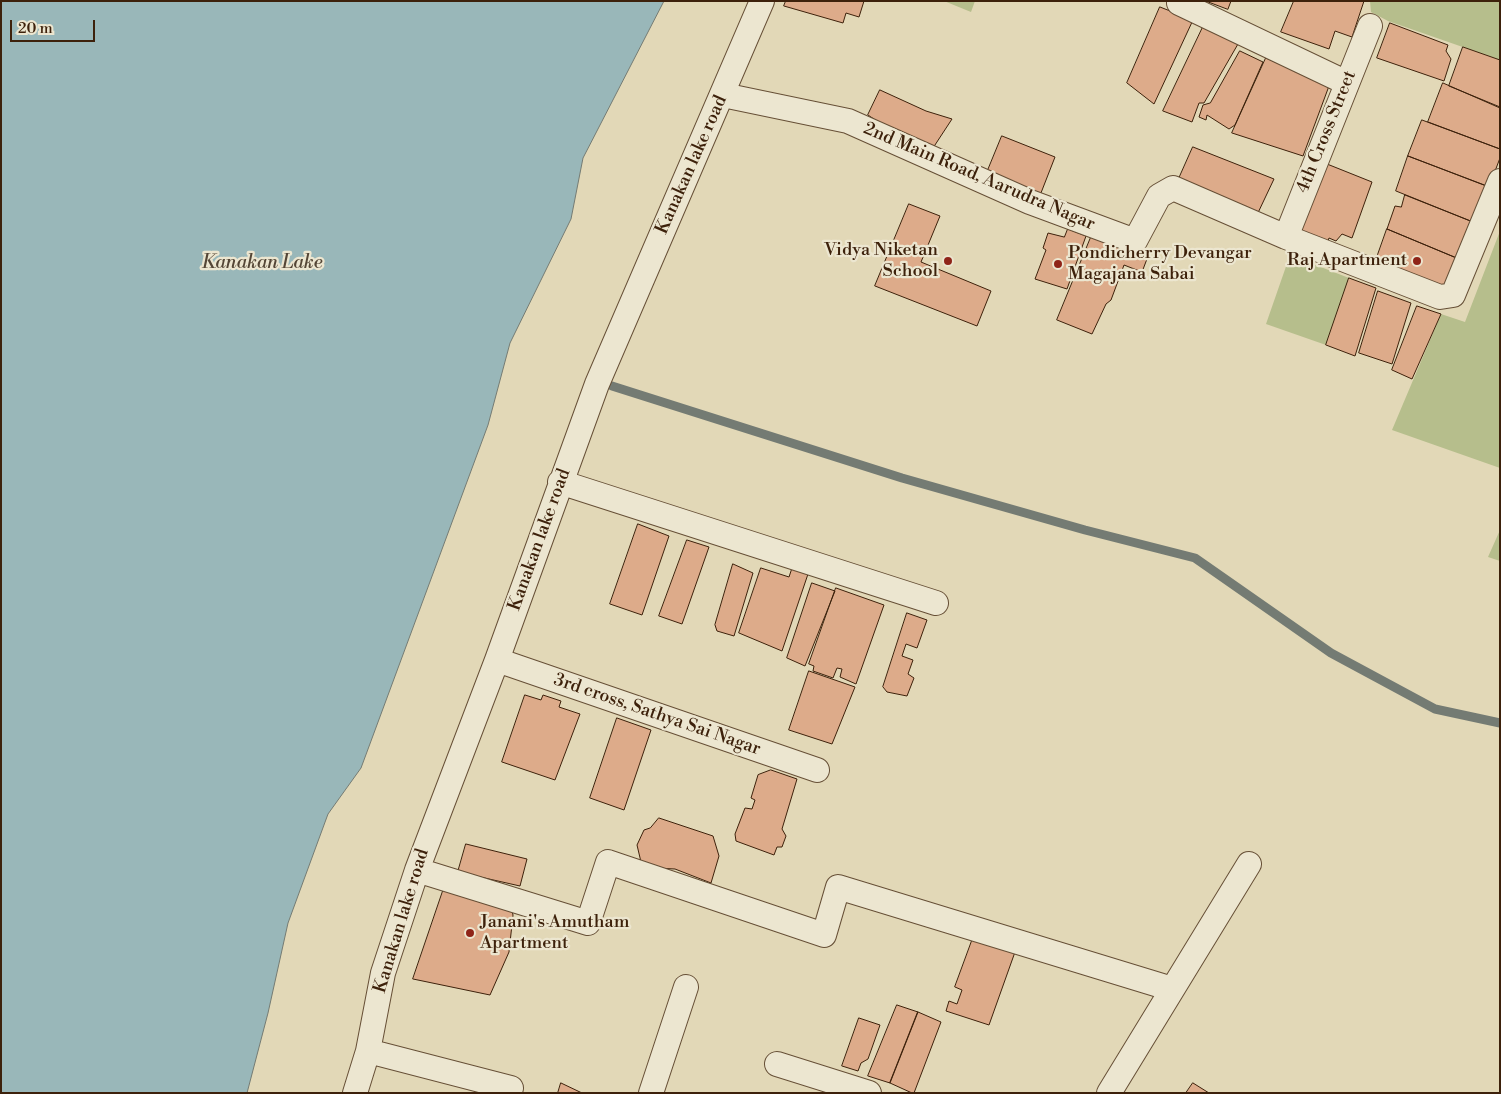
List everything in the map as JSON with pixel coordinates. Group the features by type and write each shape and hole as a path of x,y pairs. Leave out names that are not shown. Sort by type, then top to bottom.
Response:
{"street":[{"name":"Kanakan lake road","path":"355,1093 368,1051 383,973 417,870 497,660 596,384 723,96 762,1"},
{"path":"1179,3 1346,83"},
{"name":"4th Cross Street","path":"1286,237 1370,26"},
{"name":"2nd Main Road, Aarudra Nagar","path":"723,96 848,121 1030,202 1135,241 1159,196 1173,188 1286,237 1440,297 1453,295 1500,181"},
{"path":"560,482 936,603"},
{"name":"3rd cross, Sathya Sai Nagar","path":"497,660 817,770"},
{"path":"417,870 588,923 608,862 824,936 838,887 1172,990"},
{"path":"1109,1093 1249,864"},
{"path":"651,1093 686,987"},
{"path":"368,1051 511,1088"},
{"path":"777,1064 870,1093"}],"green space":[{"path":"944,1 975,1 971,12"},
{"path":"1370,1 1500,1 1500,60 1388,21 1371,12"},
{"path":"1500,231 1500,468 1392,430 1441,314 1465,322"},
{"path":"1290,255 1349,278 1326,345 1266,324"},
{"path":"1500,530 1500,561 1488,557"}],"water":[{"name":"Kanakan Lake","path":"1,1 664,1 583,158 571,219 510,343 488,425 361,768 328,814 288,923 268,1013 247,1093 1,1093"}],"building":[{"path":"786,1 864,1 859,17 846,13 843,23 784,6"},
{"path":"1206,1 1231,1 1228,9"},
{"path":"1294,1 1364,1 1352,37 1335,31 1329,49 1281,32"},
{"path":"1160,7 1193,20 1154,104 1127,83"},
{"path":"1390,23 1448,45 1446,51 1451,59 1444,81 1377,58"},
{"path":"1203,27 1238,44 1204,103 1199,103 1192,122 1163,111"},
{"path":"1463,47 1500,60 1500,107 1449,86"},
{"path":"1240,51 1263,62 1235,125 1229,129 1207,115 1206,120 1199,117 1203,105 1210,103"},
{"path":"1266,58 1329,86 1303,156 1232,133"},
{"path":"1443,83 1500,108 1500,149 1428,122"},
{"path":"880,90 926,111 952,119 933,148 884,126 868,115"},
{"path":"1422,120 1500,149 1500,158 1489,187 1408,156"},
{"path":"1002,136 1055,157 1039,198 986,175"},
{"path":"1193,147 1274,179 1256,217 1177,183"},
{"path":"1408,156 1487,186 1473,222 1396,191"},
{"path":"1327,164 1372,182 1352,238 1342,234 1336,241 1329,238 1326,246 1300,231"},
{"path":"1405,195 1473,222 1459,259 1387,229 1395,206 1401,207"},
{"path":"909,204 940,216 921,262 991,291 977,326 875,286"},
{"name":"Pondicherry Devangar Magajana Sabai","path":"1068,229 1086,236 1067,289 1035,279 1046,250 1043,248 1048,233 1064,237"},
{"name":"Raj Apartment","path":"1387,229 1459,259 1446,292 1375,263"},
{"path":"1094,230 1150,251 1142,272 1124,265 1111,300 1106,304 1092,334 1057,320"},
{"path":"1349,278 1376,288 1355,356 1326,345"},
{"path":"1378,291 1411,303 1392,364 1359,353"},
{"path":"1417,306 1441,314 1412,379 1392,370"},
{"path":"638,524 669,536 642,615 610,604"},
{"path":"687,540 709,547 682,624 659,616"},
{"path":"733,564 753,573 734,636 717,631 715,625"},
{"path":"761,568 789,577 792,568 808,574 782,651 739,633"},
{"path":"812,583 835,591 805,666 787,658"},
{"path":"836,588 884,605 856,684 840,677 842,669 837,668 833,678 813,671 814,666 809,664"},
{"path":"907,613 927,620 917,648 906,644 902,656 913,660 908,674 914,678 907,696 887,692 883,687"},
{"path":"809,671 855,687 832,744 789,730"},
{"path":"525,695 541,700 543,695 561,701 559,707 580,714 555,780 502,762"},
{"path":"617,718 651,730 624,810 590,798"},
{"path":"771,770 797,779 782,829 786,836 782,847 777,847 774,855 736,841 735,834 745,808 752,809 755,800 751,798 758,775"},
{"path":"659,818 713,836 719,856 711,883 675,869 655,868 641,862 637,845 644,830 650,828"},
{"path":"466,844 527,859 520,886 458,872"},
{"name":"Janani's Amutham Apartment","path":"444,888 511,907 513,915 509,952 490,995 413,979"},
{"path":"973,938 1015,952 989,1025 946,1011 949,1001 957,1004 962,990 955,987"},
{"path":"897,1005 918,1012 890,1083 868,1076"},
{"path":"918,1012 941,1022 914,1093 912,1093 890,1083"},
{"path":"859,1018 880,1025 868,1059 861,1063 858,1071 842,1066"},
{"path":"561,1083 582,1093 558,1093"},
{"path":"1193,1083 1209,1093 1186,1093"}],"waterway":[{"path":"612,386 902,478 1085,530 1195,558 1331,653 1435,709 1500,723"}],"place":[{"name":"Vidya Niketan School","path":"948,261"},
{"name":"Raj Apartment","path":"1417,261"},
{"name":"Pondicherry Devangar Magajana Sabai","path":"1058,264"},
{"name":"Janani's Amutham Apartment","path":"470,933"}]}
